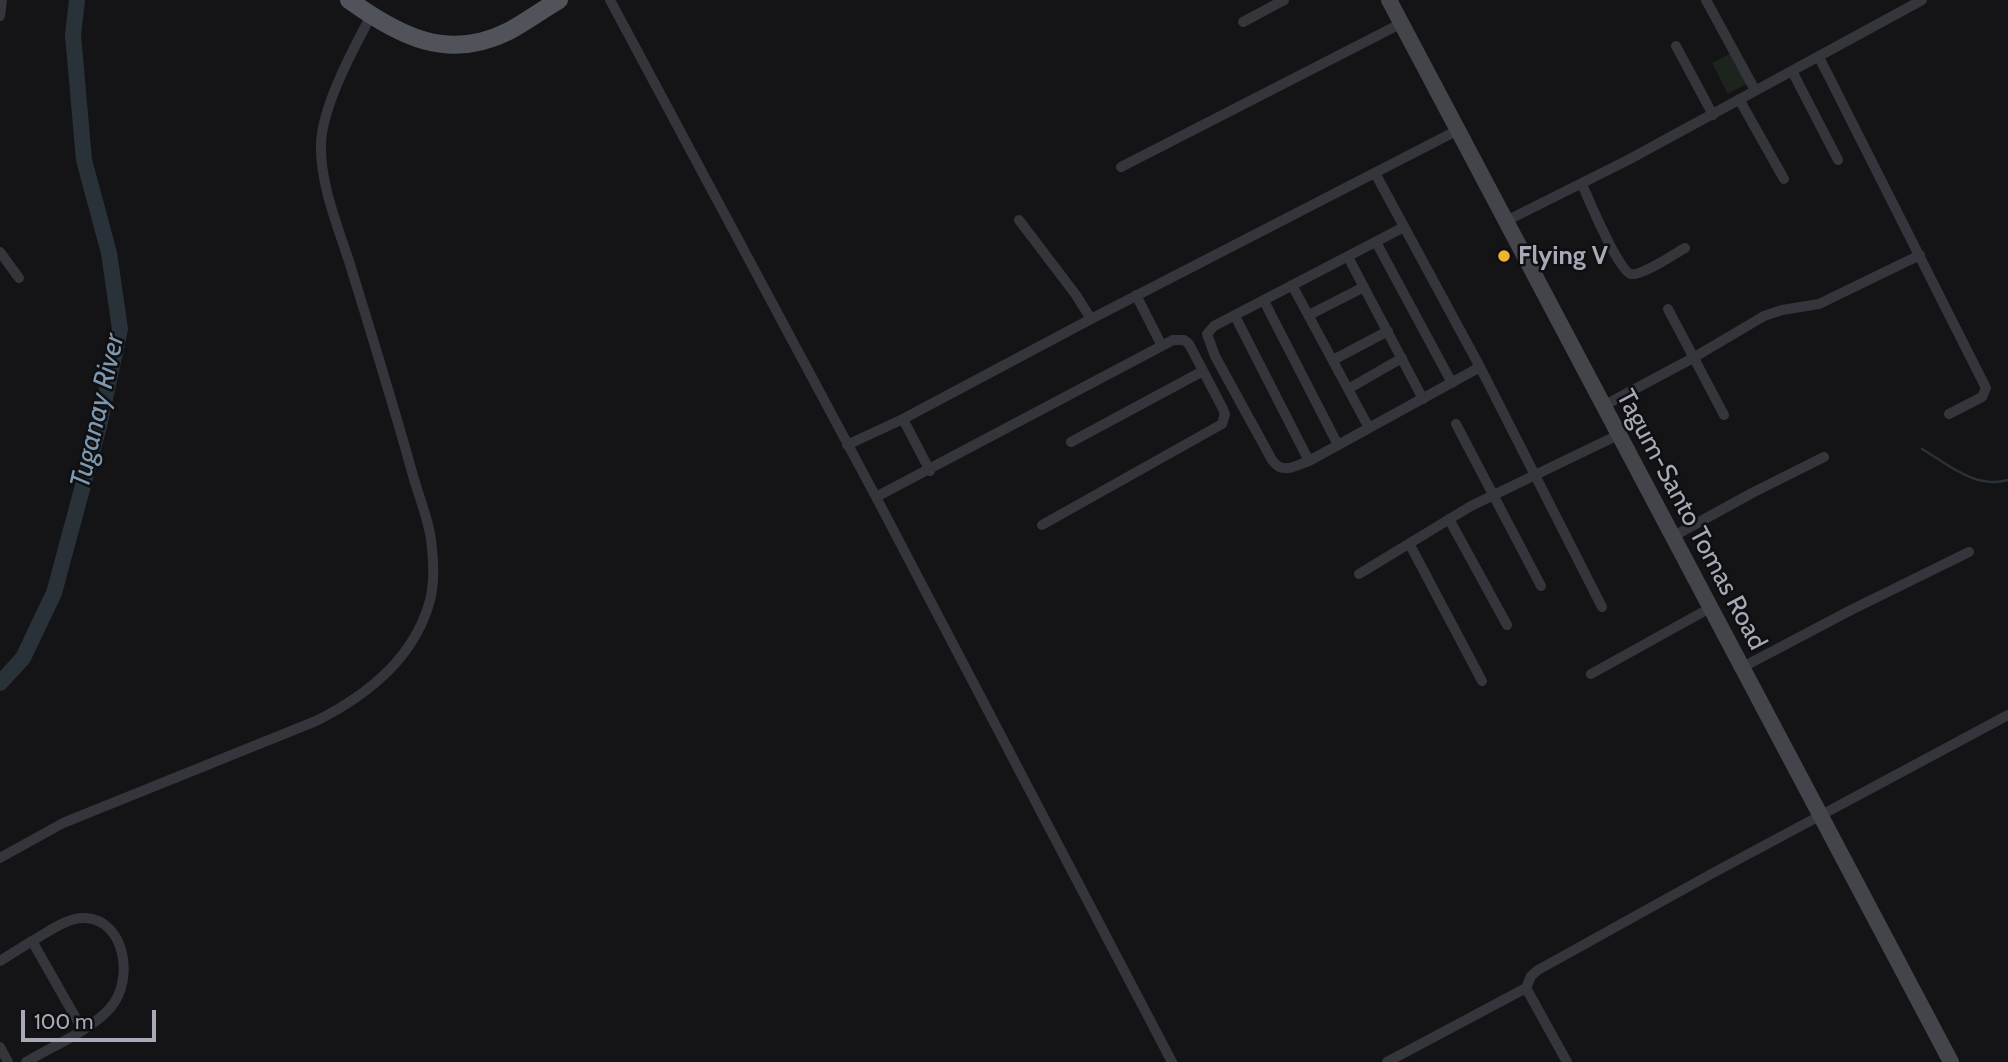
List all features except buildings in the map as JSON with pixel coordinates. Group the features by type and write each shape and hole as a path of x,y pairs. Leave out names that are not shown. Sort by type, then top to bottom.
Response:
{"main road":[{"path":"349,0 392,30 422,41 454,44 478,42 508,32 559,0"},
{"name":"Tagum-Santo Tomas Road","path":"1390,0 1951,1062"}],"street":[{"path":"0,16 2,0"},
{"path":"610,0 876,497 1172,1062"},
{"path":"1242,22 1284,0"},
{"path":"1706,0 1755,90"},
{"path":"1506,221 1713,115 1922,0"},
{"path":"0,858 63,823 316,721 348,705 379,681 412,642 421,625 432,591 432,547 387,384 331,205 321,144 324,123 336,91 371,16"},
{"path":"1121,167 1402,23"},
{"path":"1676,46 1713,115"},
{"path":"1819,57 1986,388 1982,397 1949,414"},
{"path":"1793,71 1838,160"},
{"path":"1739,99 1784,179"},
{"path":"847,445 903,419 1136,295 1458,130"},
{"path":"1375,173 1480,367 1602,607"},
{"path":"1582,184 1619,261 1628,273 1633,275 1645,270 1685,248"},
{"path":"1019,220 1091,319"},
{"path":"1404,227 1214,327 1207,334 1215,355 1275,465 1285,470 1309,461 1480,367"},
{"path":"1376,242 1452,383"},
{"path":"0,252 19,278"},
{"path":"1603,406 1764,316 1819,304 1920,255"},
{"path":"1348,257 1423,399"},
{"path":"1292,285 1368,428"},
{"path":"1309,315 1364,287"},
{"path":"1136,295 1161,346"},
{"path":"1264,301 1338,444"},
{"path":"1668,309 1724,415"},
{"path":"1235,316 1309,461"},
{"path":"1333,360 1388,331"},
{"path":"876,497 1161,346 1173,340 1184,340 1189,344 1222,407 1225,414 1222,424 1042,525"},
{"path":"1348,389 1402,358"},
{"path":"1072,442 1203,371"},
{"path":"903,419 929,471"},
{"path":"1456,424 1541,586"},
{"path":"1359,573 1493,495 1618,435"},
{"path":"1672,537 1824,457"},
{"path":"1450,519 1507,625"},
{"path":"1410,545 1482,681"},
{"path":"1741,668 1969,552"},
{"path":"1591,674 1710,608"},
{"path":"1387,1062 1526,988 1531,976 1538,970 1819,815 2008,715"},
{"path":"0,961 74,919 84,918 105,924 121,947 124,962 121,989 112,1006 82,1029 26,1062"},
{"path":"32,941 82,1029"},
{"path":"1526,988 1567,1062"},
{"path":"0,1047 9,1062"}],"shaded area":[{"path":"1731,53 1748,83 1728,94 1712,63"}],"waterway":[{"name":"Tuganay River","path":"0,683 23,658 54,593 99,426 120,329 109,253 84,160 73,35 77,0"},
{"path":"1922,449 1973,478 1996,482 2008,480"}],"place":[{"name":"Flying V","path":"1504,256"}]}
